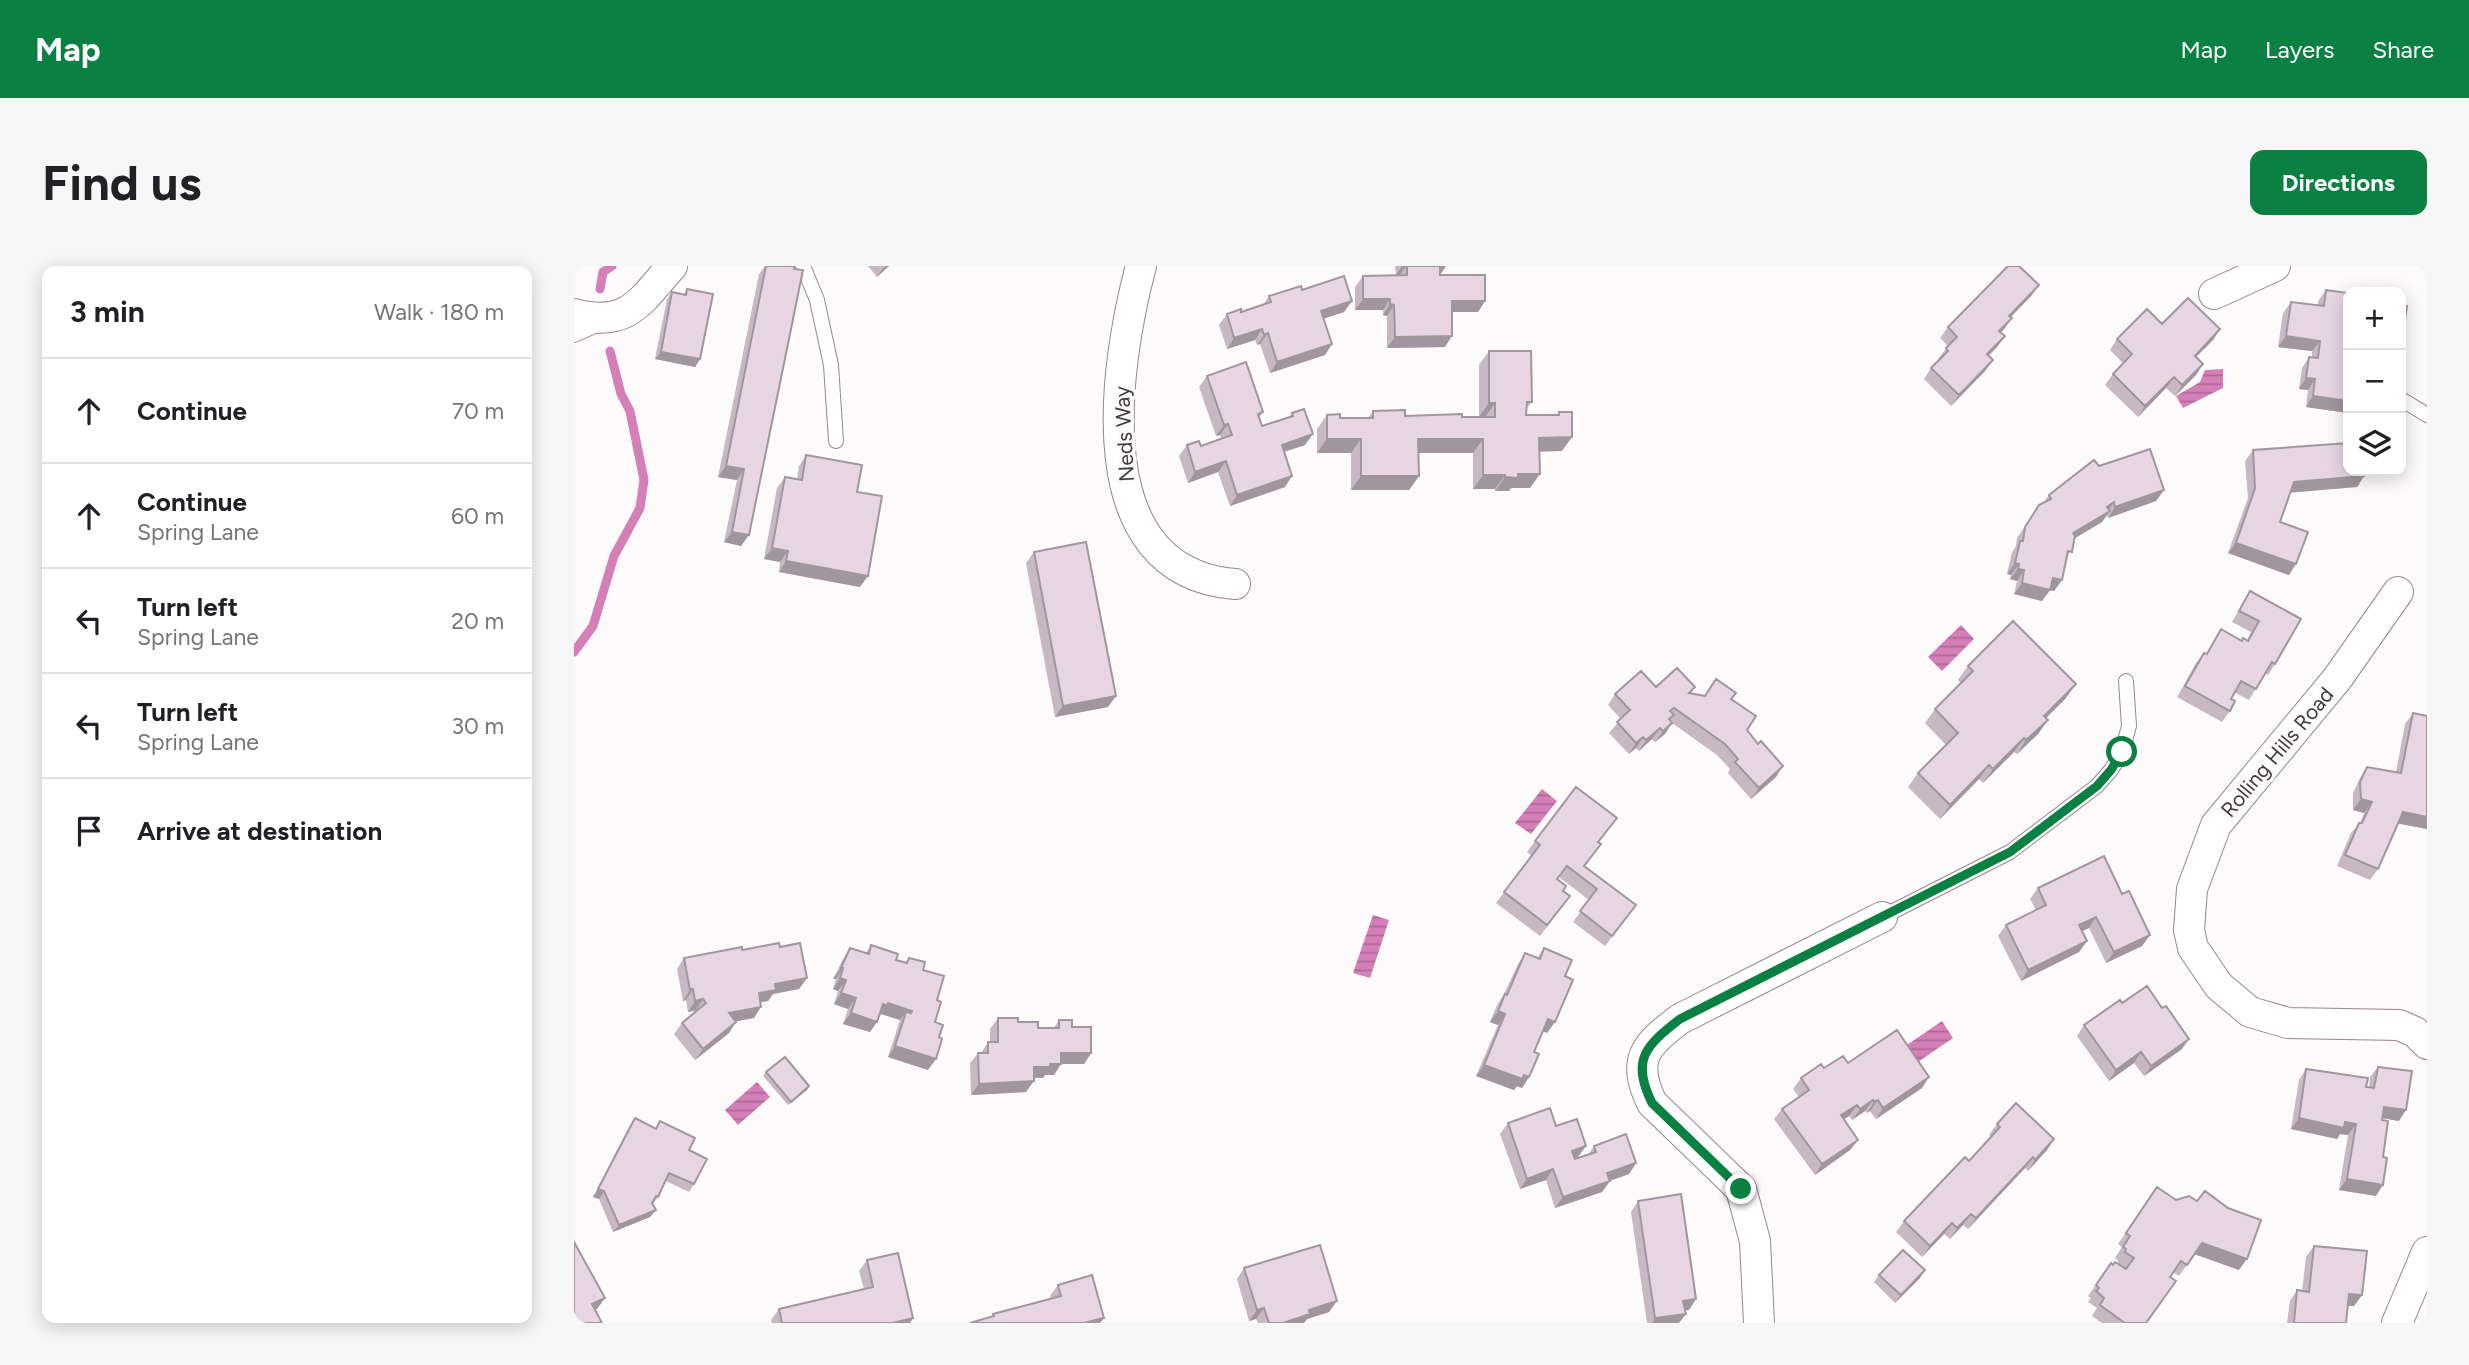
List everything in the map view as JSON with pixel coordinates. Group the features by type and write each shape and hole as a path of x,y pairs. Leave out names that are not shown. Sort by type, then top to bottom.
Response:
{"street":[{"path":"574,314 610,319 632,310 673,266"},
{"name":"Neds Way","path":"1141,266 1127,329 1120,387 1121,451 1126,491 1142,531 1167,560 1199,577 1235,584"},
{"path":"2214,294 2275,266"},
{"name":"Rolling Hills Road","path":"2398,592 2337,679 2216,825 2192,889 2189,930 2193,948 2219,986 2250,1012 2288,1023 2399,1025 2415,1032 2427,1044"},
{"path":"1759,1323 1755,1241 1741,1189 1652,1103 1643,1085 1642,1064 1652,1041 1680,1019 1882,917"},
{"path":"2397,1323 2427,1252"}],"lane":[{"path":"803,266 817,300 831,365 836,441"},
{"path":"574,335 610,319"},
{"path":"2406,402 2427,415"},
{"path":"1882,917 2010,852 2097,786 2122,752 2129,726 2126,681"}],"shaded area":[{"path":"2223,369 2223,388 2183,408 2176,396 2200,382 2205,370"},
{"path":"1961,625 1974,639 1942,671 1928,657"},
{"path":"1542,789 1557,801 1531,834 1515,823"},
{"path":"1373,915 1389,920 1370,978 1353,973"},
{"path":"1942,1021 1953,1038 1918,1062 1907,1045"},
{"path":"757,1082 770,1097 738,1125 725,1110"}],"building":[{"path":"766,266 795,266 794,269 803,270 749,535 732,532 744,469 726,466"},
{"path":"1407,266 1440,266 1440,275 1485,275 1485,301 1452,301 1452,336 1395,337 1394,305 1390,304 1390,299 1363,299 1363,276 1407,275"},
{"path":"2008,266 2019,266 2039,285 2009,316 2012,318 1999,331 2005,336 1987,354 1993,360 1959,395 1931,368 1948,351 1946,348 1957,337 1948,327"},
{"path":"1344,276 1352,301 1321,311 1332,344 1277,362 1268,333 1264,335 1262,329 1234,338 1227,314 1271,302 1269,296 1301,286 1302,290"},
{"path":"687,289 713,294 700,359 661,352 672,292 686,295"},
{"path":"2326,290 2343,292 2343,400 2313,396 2315,379 2306,378 2309,357 2318,358 2320,341 2286,336 2291,302 2324,306"},
{"path":"2188,298 2220,329 2195,356 2203,364 2182,385 2174,377 2145,406 2113,374 2132,354 2117,339 2147,309 2162,324"},
{"path":"1489,351 1531,351 1532,402 1527,402 1526,415 1559,415 1559,412 1572,412 1572,437 1539,438 1540,474 1518,474 1518,478 1483,475 1483,439 1418,439 1419,476 1361,476 1361,439 1327,439 1327,415 1340,414 1340,418 1373,418 1373,411 1405,410 1405,416 1462,414 1462,417 1495,417 1495,403 1489,403"},
{"path":"1246,362 1263,412 1258,414 1262,426 1293,416 1292,413 1304,409 1313,434 1282,445 1292,476 1237,495 1226,461 1195,472 1187,445 1199,441 1201,446 1232,435 1228,424 1224,425 1207,376"},
{"path":"2343,443 2343,476 2364,476 2294,482 2280,522 2308,532 2296,564 2236,543 2255,488 2253,450"},
{"path":"2150,449 2164,490 2115,507 2114,502 2107,507 2110,511 2073,533 2075,536 2072,552 2068,551 2062,580 2053,578 2050,590 2022,583 2024,570 2018,569 2019,564 2015,563 2025,527 2039,505 2051,499 2049,495 2094,460 2099,466"},
{"path":"806,455 862,465 857,492 882,496 868,576 786,561 788,551 772,548 785,477 802,480"},
{"path":"1086,542 1116,696 1063,706 1034,552"},
{"path":"2250,591 2301,619 2275,664 2272,662 2256,689 2241,681 2231,699 2235,701 2230,711 2185,686 2221,629 2242,641 2243,638 2248,641 2259,621 2239,611"},
{"path":"2013,621 2076,684 2044,716 2048,720 2026,740 2024,738 1993,769 1989,765 1950,805 1918,773 1958,733 1935,709 1973,671 1968,666"},
{"path":"1677,668 1695,687 1689,693 1705,696 1716,679 1736,693 1731,699 1756,716 1747,730 1758,744 1761,741 1783,766 1759,788 1735,762 1738,759 1725,744 1674,708 1670,711 1674,715 1669,719 1672,723 1663,731 1660,728 1646,740 1643,737 1636,743 1617,722 1630,710 1615,694 1641,671 1656,687"},
{"path":"2413,713 2427,716 2427,817 2403,812 2378,869 2345,855 2372,802 2361,799 2360,782 2367,767 2401,773"},
{"path":"1576,787 1617,818 1584,866 1636,905 1612,936 1580,911 1597,889 1567,866 1557,879 1566,886 1563,891 1570,896 1547,925 1504,892 1540,845 1535,841"},
{"path":"2104,856 2122,894 2129,891 2150,935 2114,952 2096,917 2079,925 2087,941 2028,970 2006,925 2046,905 2038,888"},
{"path":"779,943 780,947 800,943 807,978 775,984 776,990 759,993 761,1007 729,1013 736,1022 703,1049 682,1023 706,1003 703,999 695,1001 693,989 690,990 684,958"},
{"path":"871,945 898,954 896,960 907,963 909,958 925,962 923,970 944,976 937,1000 941,1002 935,1022 943,1025 936,1059 895,1046 906,1012 912,1011 888,1003 887,1006 883,1004 877,1022 851,1013 856,998 841,993 846,980 840,978 841,968 850,948 869,954"},
{"path":"1544,948 1572,960 1565,976 1573,980 1555,1022 1548,1019 1534,1052 1539,1054 1529,1077 1524,1075 1522,1079 1484,1065 1505,1014 1498,1011 1525,953 1540,959"},
{"path":"2147,986 2162,1008 2166,1006 2189,1039 2151,1066 2141,1052 2116,1070 2084,1025 2120,1000 2122,1003"},
{"path":"998,1018 1038,1022 1038,1028 1059,1028 1059,1020 1072,1020 1072,1027 1091,1027 1091,1053 1061,1053 1061,1064 1034,1067 1034,1081 979,1084 978,1053 988,1053 988,1042 998,1042"},
{"path":"1897,1030 1929,1077 1883,1108 1878,1100 1873,1100 1860,1109 1857,1105 1841,1115 1858,1140 1822,1164 1782,1109 1809,1090 1801,1078 1821,1064 1824,1068 1843,1056 1848,1063"},
{"path":"785,1057 809,1086 791,1102 766,1072"},
{"path":"2378,1067 2412,1071 2406,1110 2384,1107 2382,1120 2388,1121 2383,1157 2387,1158 2383,1185 2347,1179 2356,1124 2345,1122 2344,1128 2299,1118 2306,1069 2368,1078 2366,1087 2374,1088"},
{"path":"2016,1103 2054,1139 2035,1160 2033,1157 1976,1218 1971,1214 1957,1228 1952,1223 1930,1246 1904,1221 1965,1157 1969,1161 2000,1127 1997,1124"},
{"path":"1550,1108 1556,1126 1577,1119 1586,1146 1572,1151 1575,1159 1596,1152 1594,1146 1626,1134 1636,1163 1607,1173 1610,1181 1563,1197 1553,1169 1527,1179 1508,1123"},
{"path":"635,1118 656,1129 660,1121 695,1138 689,1150 707,1159 694,1184 669,1173 658,1197 656,1196 652,1203 656,1210 619,1225 604,1191 598,1189"},
{"path":"2157,1187 2176,1200 2189,1196 2197,1201 2205,1191 2228,1208 2261,1220 2247,1259 2202,1243 2187,1265 2181,1261 2170,1277 2176,1281 2146,1323 2125,1323 2100,1305 2104,1298 2096,1291 2099,1288 2096,1285 2111,1263 2113,1265 2115,1262 2126,1269 2134,1258 2125,1252 2123,1247 2130,1236 2126,1233"},
{"path":"1681,1194 1696,1299 1683,1301 1686,1314 1655,1318 1638,1201"},
{"path":"574,1242 605,1298 592,1304 602,1323 574,1323"},
{"path":"1320,1245 1337,1301 1309,1310 1310,1314 1283,1323 1269,1323 1264,1308 1257,1310 1244,1268"},
{"path":"2314,1246 2367,1251 2362,1295 2349,1294 2346,1323 2294,1323 2297,1290 2309,1292"},
{"path":"1903,1250 1925,1270 1901,1295 1879,1275"},
{"path":"898,1253 913,1318 893,1323 782,1323 779,1309 873,1287 867,1260"},
{"path":"1092,1275 1104,1318 1084,1323 970,1323 1061,1296 1058,1285"}],"waterway":[{"path":"600,289 603,272 612,266"},
{"path":"574,652 593,626 614,556 640,508 644,480 630,411 621,394 610,351"}],"route":[{"path":"1741,1189 1652,1103 1643,1085 1642,1064 1652,1041 1680,1019 2010,852 2097,786 2122,752"}]}
